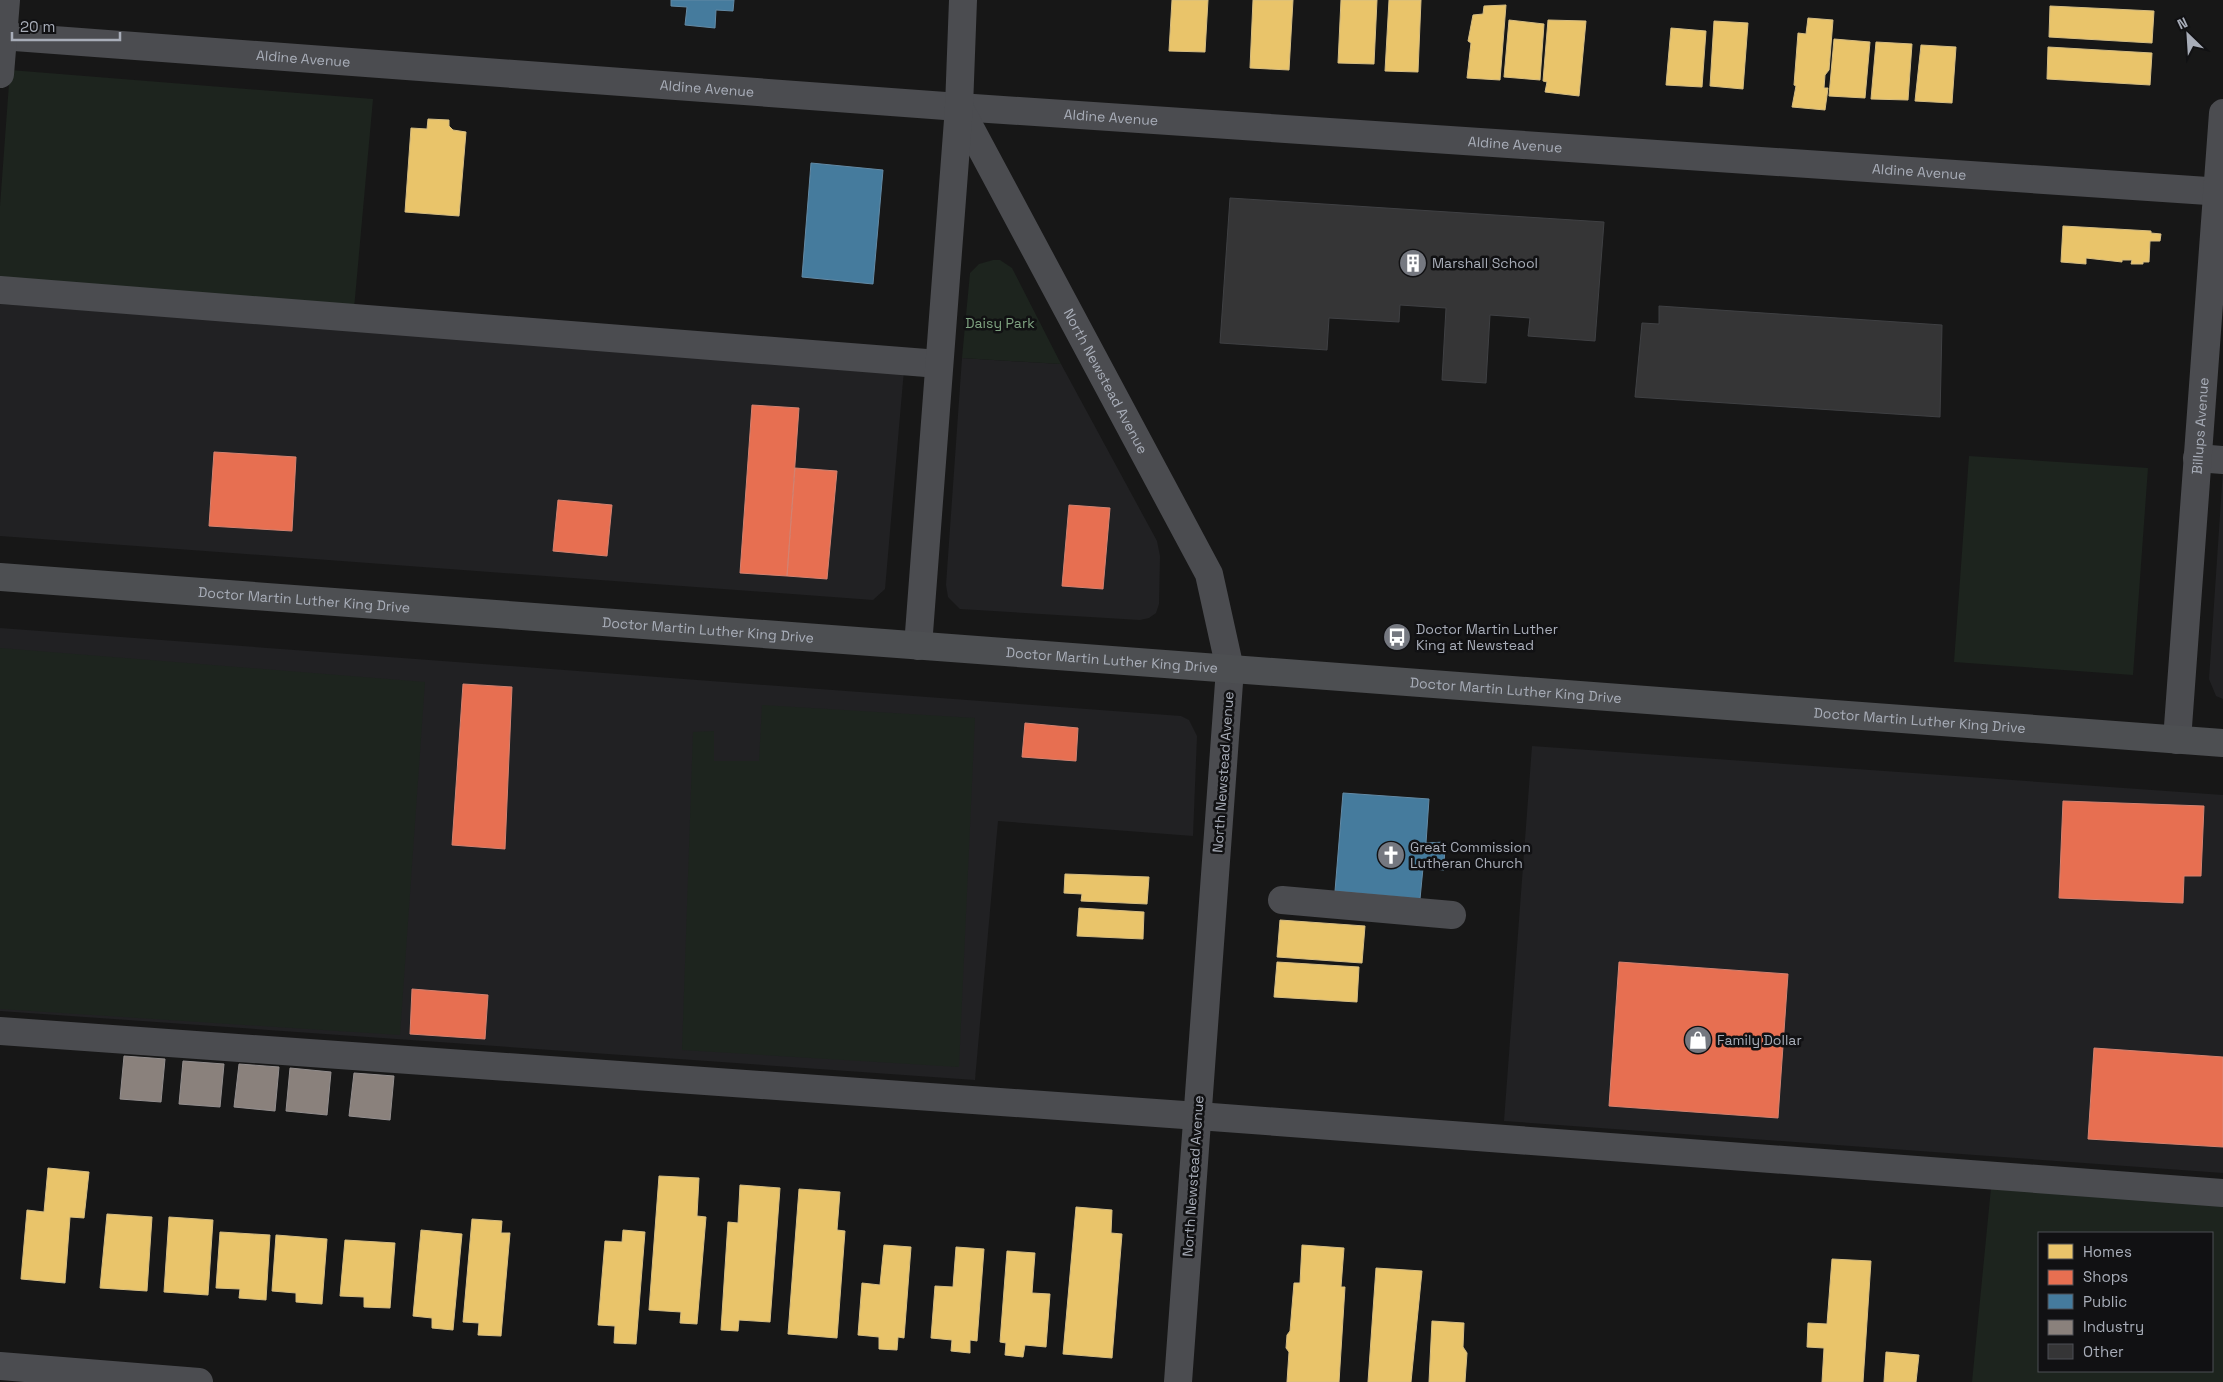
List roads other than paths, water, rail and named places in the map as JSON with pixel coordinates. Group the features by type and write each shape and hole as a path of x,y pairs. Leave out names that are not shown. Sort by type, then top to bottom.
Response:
{"main road":[{"name":"Doctor Martin Luther King Drive","path":"0,577 2223,743"}],"street":[{"path":"0,74 6,0"},
{"path":"918,646 959,107 963,0"},
{"name":"Aldine Avenue","path":"2,36 959,107 2220,192"},
{"name":"North Newstead Avenue","path":"959,107 1208,574 1230,669 1178,1382"},
{"name":"Billups Avenue","path":"2177,740 2210,459 2223,112"},
{"path":"0,290 939,364"},
{"path":"1282,900 1452,915"},
{"path":"0,1031 1198,1116 2223,1193"},
{"path":"0,1366 199,1382"}],"place":[{"name":"Marshall School","path":"1413,263"},
{"name":"Doctor Martin Luther King at Newstead","path":"1397,637"},
{"name":"Great Commission Lutheran Church","path":"1391,855"},
{"name":"Family Dollar","path":"1698,1040"}],"park label":[{"name":"Daisy Park","path":"1000,323"}]}
